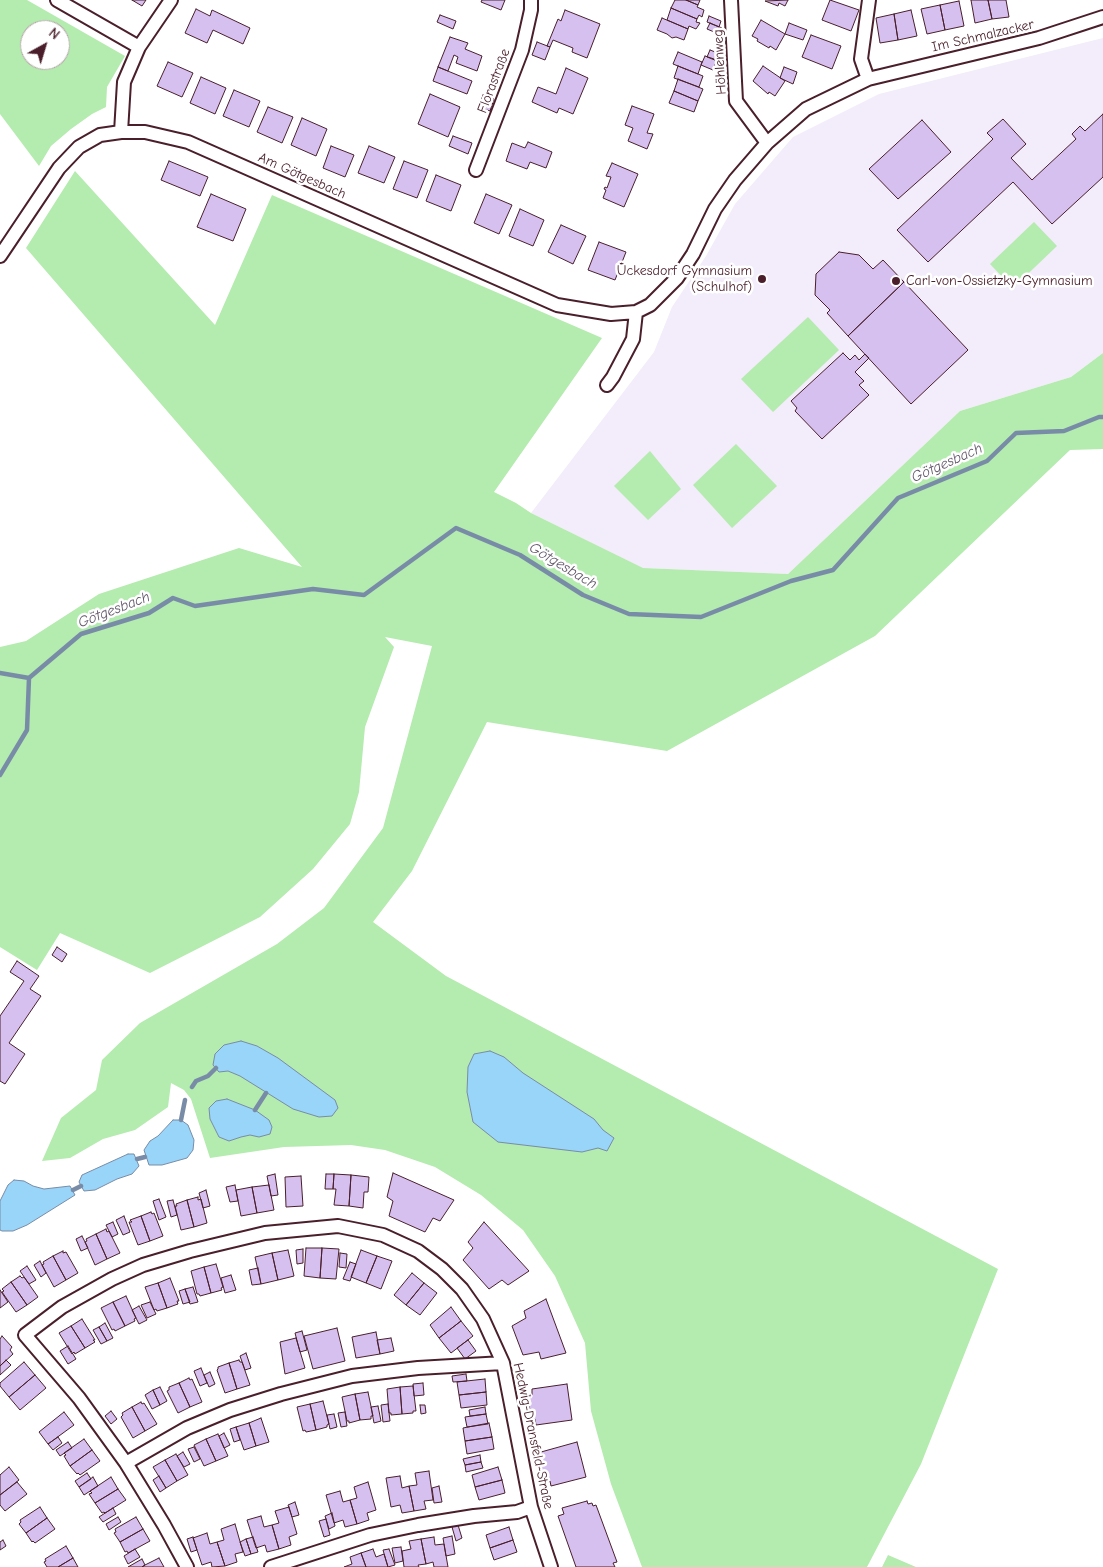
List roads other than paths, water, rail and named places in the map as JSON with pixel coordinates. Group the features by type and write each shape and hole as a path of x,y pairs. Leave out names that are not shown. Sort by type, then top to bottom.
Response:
{"street":[{"path":"57,0 139,47"},
{"path":"121,132 124,82 139,47 171,0"},
{"name":"Florastraße","path":"476,170 522,50 531,10 531,0"},
{"name":"Höhlenweg","path":"731,0 736,100 767,143"},
{"path":"868,79 861,59 869,0"},
{"name":"Im Schmalzacker","path":"636,312 650,305 677,278 693,254 715,209 735,180 767,143 806,109 868,79 1039,38 1103,17"},
{"name":"Am Götgesbach","path":"0,256 59,168 79,147 100,135 121,132 145,132 188,142 557,305 611,314 636,312"},
{"path":"607,384 613,377 633,339 636,312"},
{"name":"Hedwig-Dransfeld-Straße","path":"126,1463 78,1398 25,1335 62,1307 112,1279 143,1265 190,1251 264,1234 338,1226 383,1234 418,1250 437,1265 462,1290 483,1319 503,1363 531,1506 551,1567"},
{"path":"188,1567 126,1463 187,1428 230,1410 281,1394 352,1376 418,1368 503,1363"},
{"path":"271,1567 370,1535 474,1516 517,1512 531,1506"}],"water":[{"path":"241,1041 257,1046 278,1058 335,1100 338,1108 332,1116 319,1117 293,1109 240,1076 228,1071 219,1072 213,1065 215,1054 224,1045"},
{"path":"490,1051 504,1057 523,1073 594,1119 603,1130 614,1138 607,1151 598,1148 582,1152 498,1142 473,1122 467,1092 468,1067 474,1054"},
{"path":"227,1099 255,1110 269,1120 272,1127 270,1134 259,1137 250,1135 229,1141 219,1137 210,1119 209,1108 216,1101"},
{"path":"173,1120 181,1120 188,1125 194,1140 193,1150 187,1158 162,1165 149,1165 144,1150 150,1141 158,1136"},
{"path":"128,1154 134,1154 139,1166 132,1174 95,1190 84,1191 79,1182 82,1175"},
{"path":"14,1180 24,1181 44,1189 70,1186 75,1195 27,1225 13,1231 2,1231 0,1230 0,1201 8,1185"}],"waterway":[{"name":"Götgesbach","path":"29,678 81,634 149,613 173,598 195,606 313,589 364,595 456,528 520,555 583,595 629,614 701,617 791,581 833,570 898,498 987,461 1016,433 1064,431 1103,417"},
{"path":"0,673 29,678"},
{"path":"0,775 27,730 29,678"},
{"path":"192,1087 196,1081 208,1076 216,1068"},
{"path":"255,1110 266,1093"},
{"path":"181,1120 185,1100"},
{"path":"137,1159 145,1157"},
{"path":"73,1190 81,1186"}],"place":[{"name":"Ückesdorf Gymnasium (Schulhof)","path":"762,279"},
{"name":"Carl-von-Ossietzky-Gymnasium","path":"896,281"}]}
